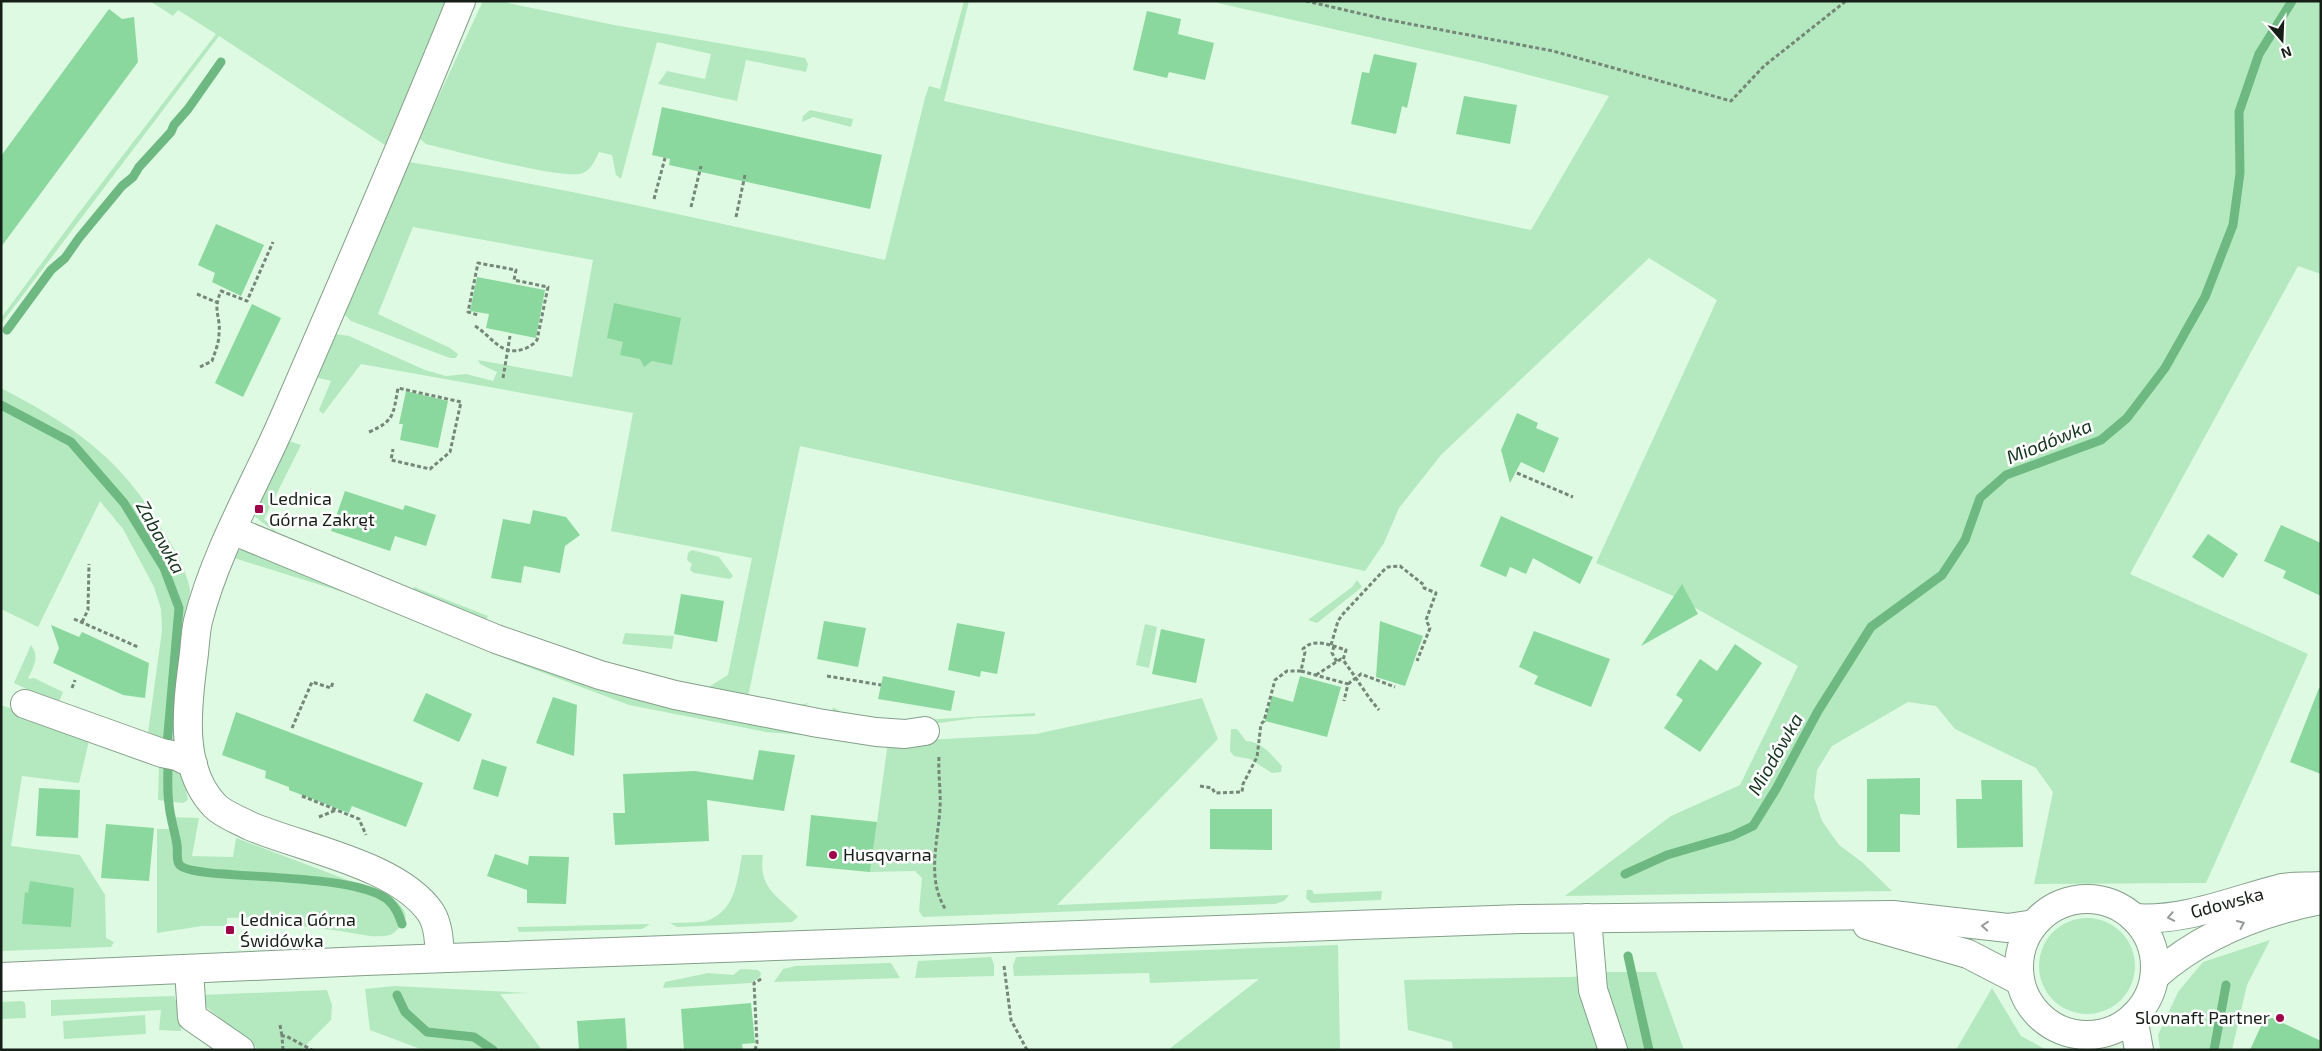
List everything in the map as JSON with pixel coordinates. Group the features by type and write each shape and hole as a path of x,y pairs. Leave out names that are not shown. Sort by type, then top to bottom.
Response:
{"main road":[{"path":"440,958 438,934 432,914 411,893 367,868 272,836 232,818 215,806 202,787 193,764 188,738 188,705 198,623 211,582 232,530 276,437 403,144 461,1"},
{"path":"232,530 488,636 600,675 675,695 818,723 876,732 905,734 925,731"},
{"path":"25,704 162,753 177,756 193,764"},
{"name":"Gdowska","path":"2134,918 2156,920 2284,888 2321,886"},
{"path":"2068,1033 2085,1036 2103,1033 2119,1027 2133,1017 2148,998 2155,976 2155,960 2151,944 2144,929 2134,918 2115,905 2094,899 2071,901 2050,909 2034,924 2025,937 2020,951 2018,966 2020,981 2026,999 2037,1014 2051,1025 2068,1033 2090,1050"},
{"name":"Gdowska","path":"2155,976 2177,957 2205,940 2260,916 2321,900"},
{"path":"1,977 440,958 1587,918 1893,915 2008,928 2034,924"},
{"path":"1831,917 1968,954 2020,981"},
{"path":"1587,918 1593,990 1613,1050"},
{"path":"189,969 192,1017 240,1050"},
{"path":"2133,1017 2139,1050"}],"path":[{"path":"1306,1 1384,19 1553,51 1731,101 1764,66 1846,1"},
{"path":"654,199 665,158"},
{"path":"691,207 701,166"},
{"path":"736,217 744,175"},
{"path":"200,367 212,361 218,342 220,332 216,302 221,291 247,302 273,242"},
{"path":"475,326 484,332 494,344 508,350 525,348 537,340 548,286 514,280 516,270 478,263 468,312 478,314"},
{"path":"197,294 216,302"},
{"path":"503,378 510,336"},
{"path":"368,432 384,426 392,417 398,388 461,402 450,452 430,469 391,460 393,449"},
{"path":"1517,473 1573,497"},
{"path":"82,622 88,610 89,564"},
{"path":"1337,662 1332,653 1338,621 1384,570 1388,567 1400,566 1424,585 1424,588 1436,594 1426,620 1430,628 1417,661"},
{"path":"74,619 138,647"},
{"path":"1301,671 1306,652 1303,649 1306,646 1321,642 1346,650 1343,660"},
{"path":"1315,675 1343,660"},
{"path":"1343,660 1366,691 1368,698 1379,710"},
{"path":"1200,786 1212,788 1215,793 1242,792 1243,784 1257,757 1261,724 1264,721 1275,680 1282,672 1287,670 1301,671 1348,684"},
{"path":"1344,701 1348,684 1361,674 1395,687"},
{"path":"827,676 880,685"},
{"path":"292,728 312,682 331,688 333,682"},
{"path":"925,731 934,736 940,746 938,776 940,805 934,872 937,891 948,913"},
{"path":"302,796 359,819 369,842"},
{"path":"1003,938 1005,976 1011,1020 1027,1050"},
{"path":"754,983 757,1043 755,1050"},
{"path":"280,1025 283,1050"},
{"path":"282,1036 292,1037 312,1050"}],"green space":[{"path":"150,1 450,1 385,145 219,36 1,324 1,318 78,214 216,34 178,10 173,16"},
{"path":"483,1 499,1 614,25 805,58 808,64 806,72 746,60 737,101 658,84 667,71 705,79 711,54 657,42 621,179 616,175 612,155 599,152 591,167 583,173 555,173 532,169 426,144 419,138"},
{"path":"964,1 969,1 944,101 1159,150 1531,230 1609,96 1479,62 1218,3 1218,1 2321,1 2321,274 2298,266 2130,574 2308,654 2206,883 2034,884 2053,792 2036,768 1955,729 1936,706 1908,702 1832,746 1817,770 1814,797 1822,821 1839,845 1862,862 1892,891 1565,896 1671,816 1740,785 1798,666 1678,598 1596,563 1717,300 1649,258 1441,455 1399,508 1384,543 1365,571 800,446 748,697 794,706 809,703 800,709 686,687 683,683 707,688 728,675 752,558 611,531 633,413 361,364 323,414 319,410 331,381 315,377 335,334 349,336 425,370 446,376 466,374 493,381 497,372 480,364 478,360 572,377 593,260 413,227 378,314 450,348 458,354 456,358 450,358 351,321 344,314 409,162 588,195 885,260 925,98 929,86 940,89"},
{"path":"810,110 853,119 851,127 813,117 802,122 803,116"},
{"path":"1,388 56,419 106,457 141,497 162,529 184,570 190,589 178,745 147,740 162,631 161,609 154,587 123,529 100,501 38,627 1,609"},
{"path":"286,440 301,445 264,519 280,536 253,515"},
{"path":"236,550 248,550 344,587 864,740 766,732 629,705 509,660 378,603 234,558"},
{"path":"692,550 719,557 733,576 730,579 694,573 690,570 692,564 687,560 688,553"},
{"path":"1357,580 1362,587 1317,623 1308,620 1352,587"},
{"path":"414,587 488,616 486,620 411,594"},
{"path":"1145,624 1157,627 1149,668 1136,665"},
{"path":"625,633 674,636 672,649 622,644"},
{"path":"31,645 36,658 28,679 34,678 63,692 58,704 14,683"},
{"path":"1202,698 1218,739 1057,905 1289,895 1284,901 1275,904 923,917 919,911 922,878 915,871 870,872 888,742 1036,734"},
{"path":"1,705 175,767 183,774 188,800 183,803 158,800 159,766 89,741 79,783 22,776 11,846 80,855 105,895 106,938 114,942 111,947 1,951"},
{"path":"833,707 844,714 891,722 1035,713 1035,716 976,718 931,724 885,726 832,713"},
{"path":"1231,729 1237,729 1246,741 1262,746 1282,766 1281,772 1272,773 1250,759 1234,756 1230,751"},
{"path":"169,817 199,818 192,856 233,857 236,838 385,894 403,909 406,918 404,923 396,931 384,936 308,927 256,925 255,917 227,918 227,926 202,926 157,933 157,829 169,829"},
{"path":"742,855 763,855 762,867 767,884 771,891 798,917 792,922 677,927 670,923 709,920 725,909 734,893"},
{"path":"1307,890 1312,890 1314,894 1382,891 1381,900 1311,903 1306,898"},
{"path":"2087,918 2105,921 2121,932 2132,948 2135,966 2132,984 2121,1000 2105,1011 2087,1014 2069,1011 2053,1000 2042,984 2039,966 2042,948 2053,932 2069,921"},
{"path":"650,924 642,929 519,932 517,927"},
{"path":"2270,940 2247,985 2232,1050 2160,1050 2158,1035 2178,992 2203,962"},
{"path":"1338,945 1340,1050 1168,1050 1259,979 1150,983 1149,973 1014,976 1013,966 1016,957"},
{"path":"991,957 994,965 994,976 915,978 918,961"},
{"path":"891,963 900,978 774,982 783,969 796,966"},
{"path":"741,969 758,970 761,973 760,977 751,983 663,988 665,982 708,973 733,975"},
{"path":"1607,972 1656,972 1684,1050 1453,1050 1452,1042 1408,1030 1404,980 1572,977"},
{"path":"395,986 529,993 500,994 542,1050 423,1050 370,1030 365,989"},
{"path":"1992,988 2021,1036 2047,1050 1956,1050"},
{"path":"327,990 332,1005 331,1020 301,1050 259,1050 200,1002 201,995"},
{"path":"174,996 179,1009 181,1031 159,1030 161,1010 51,1016 51,1000"},
{"path":"22,1001 25,1003 26,1018 1,1019 1,1002"},
{"path":"145,1015 146,1034 64,1039 63,1021"}],"building":[{"path":"109,9 122,19 134,17 138,62 1,247 1,156"},
{"path":"1147,11 1181,19 1178,34 1214,43 1205,80 1169,72 1167,78 1133,70"},
{"path":"1374,54 1417,63 1407,108 1402,106 1396,134 1351,124 1362,72 1369,73"},
{"path":"1464,96 1517,105 1510,144 1456,134"},
{"path":"662,107 882,155 870,209 669,165 670,159 652,155"},
{"path":"216,224 264,245 241,296 212,282 215,273 198,265"},
{"path":"477,277 545,290 536,338 486,328 489,314 470,311"},
{"path":"614,303 681,318 672,365 652,361 644,367 640,359 620,355 623,342 607,338"},
{"path":"252,304 281,318 243,397 215,383"},
{"path":"406,391 448,401 438,448 400,440 403,424 399,424"},
{"path":"1517,413 1538,423 1536,428 1559,438 1544,473 1521,462 1510,483 1501,450"},
{"path":"345,491 403,510 405,505 436,515 426,546 395,536 390,551 331,531"},
{"path":"533,510 566,517 580,535 565,546 560,573 524,566 521,583 491,578 503,519 530,524"},
{"path":"1501,516 1593,557 1580,584 1533,558 1526,574 1510,567 1506,577 1480,566"},
{"path":"2281,525 2321,543 2321,596 2283,578 2286,571 2264,561"},
{"path":"2208,534 2238,554 2223,578 2192,557"},
{"path":"1682,584 1698,614 1641,646"},
{"path":"681,594 724,601 717,642 674,634"},
{"path":"824,621 866,628 858,667 817,659"},
{"path":"1380,621 1423,636 1405,686 1376,677"},
{"path":"957,623 1005,632 997,674 981,671 980,677 948,670"},
{"path":"51,625 79,637 82,632 149,663 145,698 123,695 53,663 59,648"},
{"path":"1161,629 1205,639 1196,683 1152,674"},
{"path":"1534,631 1610,659 1591,707 1534,684 1538,676 1519,667"},
{"path":"1735,644 1762,663 1700,752 1664,728 1683,700 1676,695 1700,659 1717,671"},
{"path":"883,676 955,691 951,711 878,699"},
{"path":"1300,676 1341,687 1327,737 1265,721 1272,696 1293,702"},
{"path":"2319,688 2321,688 2321,774 2290,762"},
{"path":"426,693 472,714 459,742 413,721"},
{"path":"553,697 577,705 574,756 536,743"},
{"path":"236,712 423,783 406,827 352,806 349,813 289,790 289,787 265,778 266,771 222,755"},
{"path":"759,750 795,755 784,811 707,800 709,841 615,845 613,813 625,813 623,774 695,771 753,780"},
{"path":"482,759 507,767 498,797 473,789"},
{"path":"1920,778 1920,815 1900,814 1900,852 1867,852 1867,779"},
{"path":"1981,780 2022,780 2023,847 1957,848 1956,799 1982,799"},
{"path":"39,788 80,790 78,838 36,836"},
{"path":"1210,809 1272,809 1272,850 1210,849"},
{"path":"811,815 877,822 870,872 806,866"},
{"path":"106,824 154,828 149,881 101,878"},
{"path":"495,854 528,865 529,856 569,857 566,904 527,903 527,890 487,876"},
{"path":"30,881 74,888 71,927 22,924 25,892 28,893"},
{"path":"751,1003 755,1043 742,1044 743,1050 684,1050 681,1009"},
{"path":"2266,1015 2321,1041 2321,1050 2250,1050"},
{"path":"625,1018 627,1050 579,1050 577,1021"}],"waterway":[{"name":"Miodówka","path":"1625,874 1667,855 1732,836 1753,826 1776,789 1818,711 1871,627 1942,575 1965,540 1980,498 2006,475 2101,440 2127,418 2165,368 2205,297 2233,225 2240,173 2239,112 2259,54 2292,1"},
{"path":"7,330 51,270 65,258 122,186 133,177 139,167 171,132 174,125 188,109 221,62"},
{"name":"Zabawka","path":"1,405 71,442 124,503 164,568 179,608 167,745"},
{"name":"Zabawka","path":"168,766 168,799 179,864 189,869 211,873 310,880 343,884 370,891 391,903 397,911 402,924"},
{"name":"Miodówka","path":"1628,956 1649,1050"},
{"path":"2214,1050 2226,985"},
{"name":"Zabawka","path":"397,995 405,1012 427,1032 474,1037 493,1050"}],"place":[{"name":"Lednica Górna Zakręt","path":"259,509"},
{"name":"Husqvarna","path":"833,855"},
{"name":"Lednica Górna Świdówka","path":"230,930"},
{"name":"Slovnaft Partner","path":"2280,1018"}]}
